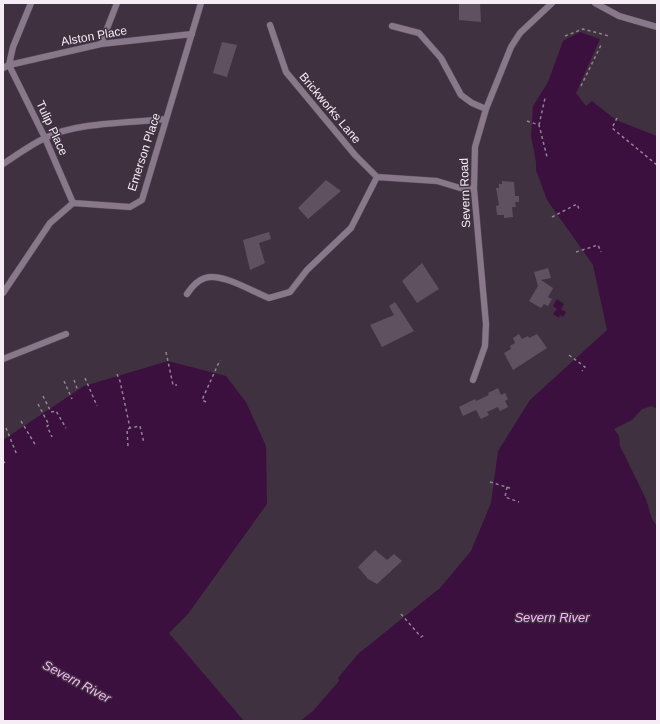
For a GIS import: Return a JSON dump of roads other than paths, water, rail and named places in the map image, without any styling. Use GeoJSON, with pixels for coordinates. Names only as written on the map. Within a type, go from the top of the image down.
{"type":"FeatureCollection","features":[{"type":"Feature","properties":{"kind":"street"},"geometry":{"type":"LineString","coordinates":[[6,66],[31,3]]}},
{"type":"Feature","properties":{"kind":"street"},"geometry":{"type":"LineString","coordinates":[[101,44],[117,3]]}},
{"type":"Feature","properties":{"kind":"street","name":"Emerson Place"},"geometry":{"type":"LineString","coordinates":[[73,203],[130,208],[142,200],[201,3]]}},
{"type":"Feature","properties":{"kind":"street","name":"Severn Road"},"geometry":{"type":"LineString","coordinates":[[473,380],[485,346],[486,324],[474,189],[475,148],[486,109],[511,47],[517,37],[552,3]]}},
{"type":"Feature","properties":{"kind":"street"},"geometry":{"type":"LineString","coordinates":[[595,3],[619,16],[657,27]]}},
{"type":"Feature","properties":{"kind":"street","name":"Brickworks Lane"},"geometry":{"type":"LineString","coordinates":[[270,25],[286,72],[355,155],[377,177]]}},
{"type":"Feature","properties":{"kind":"street"},"geometry":{"type":"LineString","coordinates":[[392,26],[419,33],[441,58],[461,95],[472,104],[486,109]]}},
{"type":"Feature","properties":{"kind":"street","name":"Alston Place"},"geometry":{"type":"LineString","coordinates":[[6,66],[101,44],[192,34]]}},
{"type":"Feature","properties":{"kind":"street","name":"Tulip Place"},"geometry":{"type":"LineString","coordinates":[[6,66],[45,138],[73,203]]}},
{"type":"Feature","properties":{"kind":"street"},"geometry":{"type":"LineString","coordinates":[[3,164],[45,138],[63,131],[83,127],[166,119]]}},
{"type":"Feature","properties":{"kind":"street"},"geometry":{"type":"LineString","coordinates":[[186,294],[205,277],[223,278],[269,298],[290,292],[307,270],[352,228],[377,177],[437,181],[460,188],[474,189]]}},
{"type":"Feature","properties":{"kind":"street"},"geometry":{"type":"LineString","coordinates":[[3,293],[50,223],[73,203]]}},
{"type":"Feature","properties":{"kind":"street"},"geometry":{"type":"LineString","coordinates":[[3,359],[66,334]]}},
{"type":"Feature","properties":{"kind":"water","name":"Severn River"},"geometry":{"type":"Polygon","coordinates":[[[580,32],[600,39],[576,93],[586,106],[592,101],[616,120],[657,136],[657,409],[652,406],[642,409],[632,420],[614,429],[619,436],[620,446],[646,499],[652,519],[657,526],[657,721],[300,721],[313,711],[339,681],[338,678],[358,654],[440,588],[471,551],[491,503],[498,451],[530,400],[607,330],[593,265],[547,200],[536,170],[531,136],[533,106],[548,82],[563,41],[580,32]]]}},
{"type":"Feature","properties":{"kind":"water"},"geometry":{"type":"Polygon","coordinates":[[[557,299],[564,304],[561,309],[566,312],[563,317],[560,315],[559,318],[553,314],[557,309],[553,306],[557,299]]]}},
{"type":"Feature","properties":{"kind":"water","name":"Severn River"},"geometry":{"type":"Polygon","coordinates":[[[168,361],[226,376],[246,402],[266,446],[267,504],[188,614],[169,633],[244,721],[3,721],[3,440],[84,386],[168,361]]]}}]}
